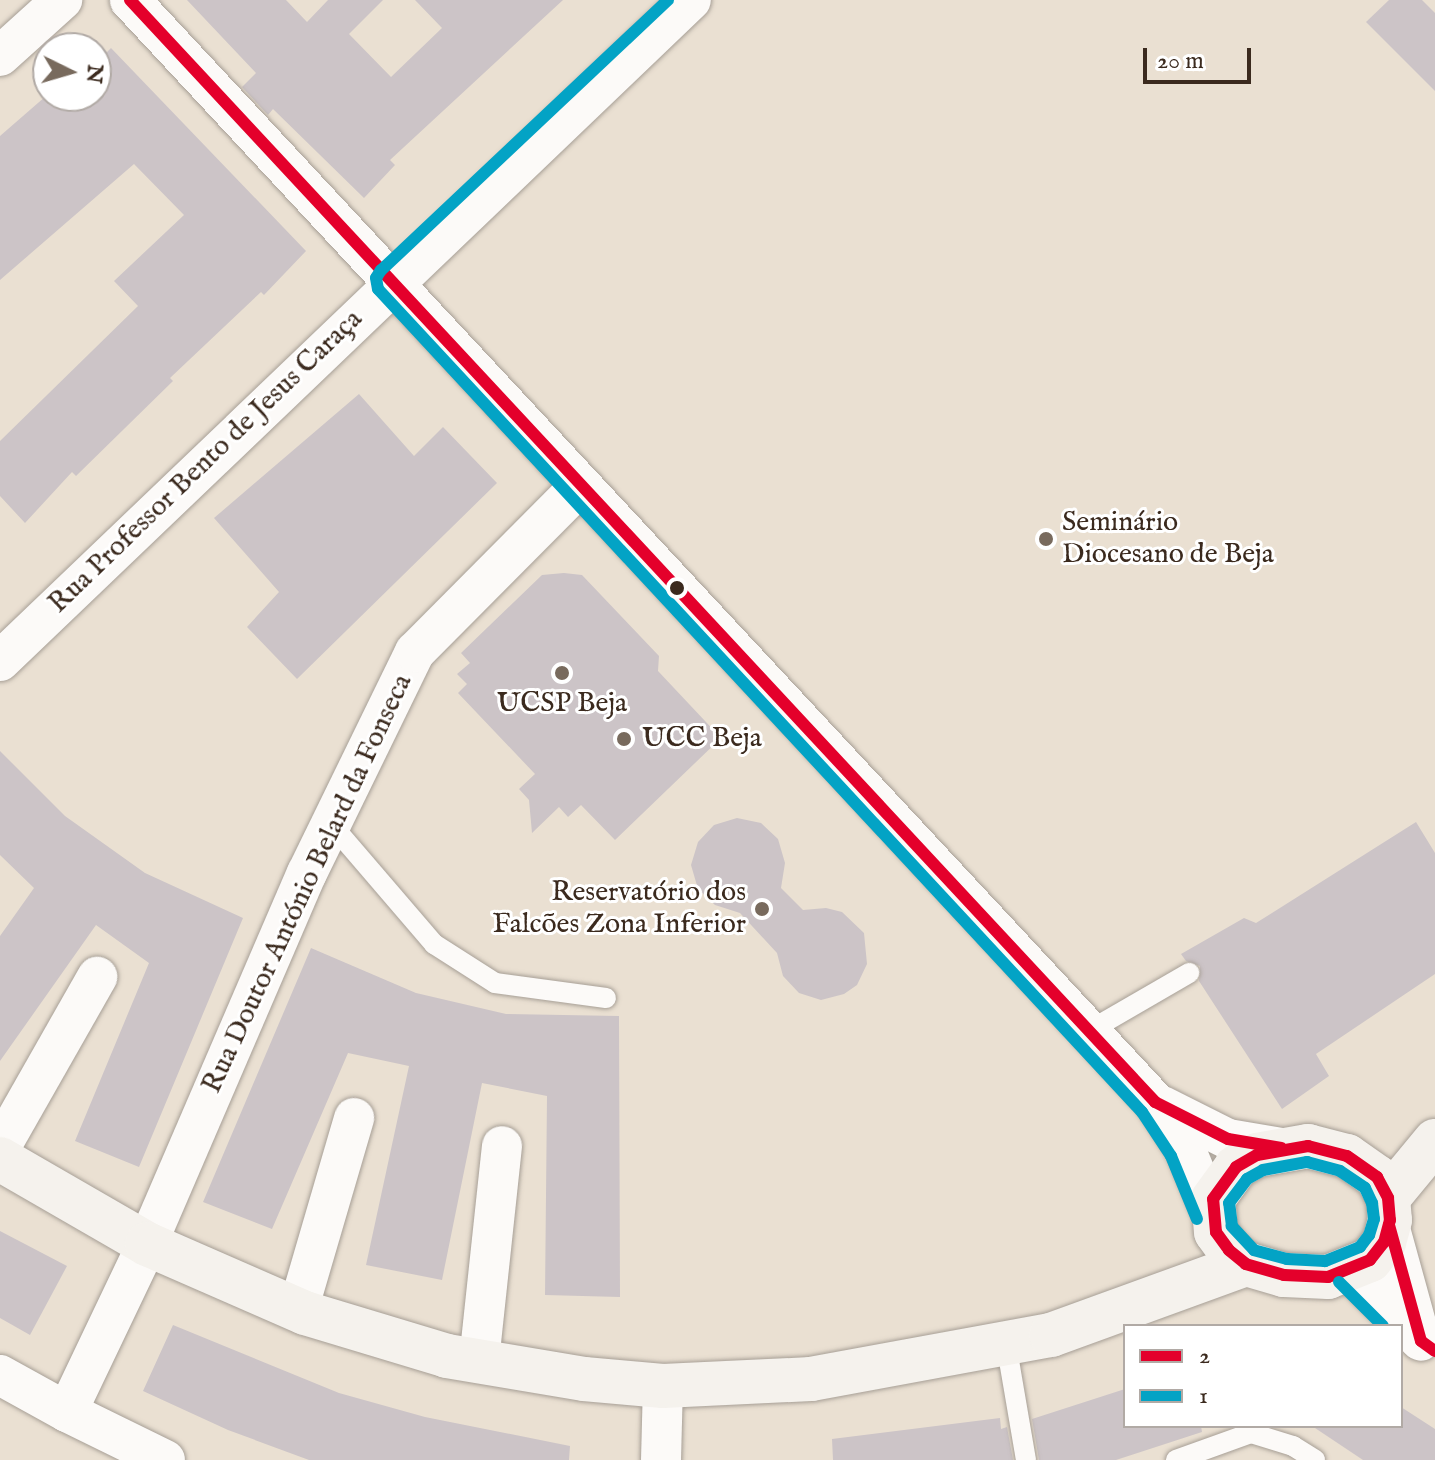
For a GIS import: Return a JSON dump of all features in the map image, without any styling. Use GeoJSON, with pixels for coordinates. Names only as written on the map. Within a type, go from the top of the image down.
{"type":"FeatureCollection","features":[{"type":"Feature","properties":{"kind":"main road"},"geometry":{"type":"LineString","coordinates":[[1359,1163],[1432,1143]]}},
{"type":"Feature","properties":{"kind":"main road"},"geometry":{"type":"LineString","coordinates":[[1388,1211],[1432,1143]]}},
{"type":"Feature","properties":{"kind":"main road"},"geometry":{"type":"LineString","coordinates":[[1308,1146],[1330,1149],[1359,1163],[1377,1177],[1388,1211],[1384,1242],[1370,1260],[1350,1271],[1328,1277],[1307,1277],[1284,1275],[1246,1264],[1229,1250],[1214,1222],[1213,1199],[1236,1167],[1257,1155],[1281,1148],[1308,1146]]}},
{"type":"Feature","properties":{"kind":"main road"},"geometry":{"type":"LineString","coordinates":[[0,1159],[147,1244],[298,1310],[447,1356],[584,1379],[663,1386],[811,1379],[1051,1335],[1147,1303],[1246,1264]]}},
{"type":"Feature","properties":{"kind":"main road"},"geometry":{"type":"LineString","coordinates":[[1147,1303],[1214,1222]]}},
{"type":"Feature","properties":{"kind":"street"},"geometry":{"type":"LineString","coordinates":[[0,56],[62,0]]}},
{"type":"Feature","properties":{"kind":"street"},"geometry":{"type":"LineString","coordinates":[[130,0],[1155,1102],[1185,1148],[1214,1222]]}},
{"type":"Feature","properties":{"kind":"street","name":"Rua Professor Bento de Jesus Caraça"},"geometry":{"type":"LineString","coordinates":[[6,644],[691,0]]}},
{"type":"Feature","properties":{"kind":"street","name":"Rua Doutor António Belard da Fonseca"},"geometry":{"type":"LineString","coordinates":[[67,1412],[147,1244],[332,825],[415,652],[581,485]]}},
{"type":"Feature","properties":{"kind":"street"},"geometry":{"type":"LineString","coordinates":[[0,1148],[97,977]]}},
{"type":"Feature","properties":{"kind":"street"},"geometry":{"type":"LineString","coordinates":[[1155,1102],[1228,1139],[1281,1148]]}},
{"type":"Feature","properties":{"kind":"street"},"geometry":{"type":"LineString","coordinates":[[298,1310],[354,1118]]}},
{"type":"Feature","properties":{"kind":"street"},"geometry":{"type":"LineString","coordinates":[[479,1361],[502,1146]]}},
{"type":"Feature","properties":{"kind":"street"},"geometry":{"type":"LineString","coordinates":[[1388,1211],[1428,1346]]}},
{"type":"Feature","properties":{"kind":"street"},"geometry":{"type":"LineString","coordinates":[[1350,1271],[1428,1346]]}},
{"type":"Feature","properties":{"kind":"street"},"geometry":{"type":"LineString","coordinates":[[0,1375],[165,1460]]}},
{"type":"Feature","properties":{"kind":"street"},"geometry":{"type":"LineString","coordinates":[[661,1460],[663,1386]]}},
{"type":"Feature","properties":{"kind":"lane"},"geometry":{"type":"LineString","coordinates":[[332,825],[434,944],[495,983],[606,998]]}},
{"type":"Feature","properties":{"kind":"lane"},"geometry":{"type":"LineString","coordinates":[[1089,1031],[1189,973]]}},
{"type":"Feature","properties":{"kind":"lane"},"geometry":{"type":"LineString","coordinates":[[1006,1343],[1026,1460]]}},
{"type":"Feature","properties":{"kind":"lane"},"geometry":{"type":"LineString","coordinates":[[1176,1460],[1251,1433],[1293,1446],[1315,1460]]}},
{"type":"Feature","properties":{"kind":"building"},"geometry":{"type":"Polygon","coordinates":[[[187,0],[286,0],[307,22],[328,0],[383,0],[349,34],[391,77],[442,28],[415,0],[563,0],[390,160],[395,165],[364,198],[273,109],[268,115],[242,87],[256,73],[187,0]]]}},
{"type":"Feature","properties":{"kind":"building"},"geometry":{"type":"Polygon","coordinates":[[[1389,0],[1422,0],[1435,13],[1435,91],[1366,22],[1389,0]]]}},
{"type":"Feature","properties":{"kind":"building"},"geometry":{"type":"Polygon","coordinates":[[[112,49],[306,251],[264,295],[261,292],[170,378],[173,381],[76,476],[72,472],[25,523],[0,496],[0,441],[138,306],[114,281],[184,215],[134,164],[0,280],[0,136],[32,108],[32,112],[112,112],[112,49]]]}},
{"type":"Feature","properties":{"kind":"building"},"geometry":{"type":"Polygon","coordinates":[[[359,394],[414,456],[443,427],[497,483],[297,679],[247,627],[279,592],[214,518],[359,394]]]}},
{"type":"Feature","properties":{"kind":"building"},"geometry":{"type":"Polygon","coordinates":[[[542,575],[582,575],[659,656],[658,671],[721,738],[615,840],[581,805],[568,817],[559,807],[532,833],[529,800],[519,789],[535,774],[458,693],[467,684],[457,674],[470,663],[461,653],[542,575]]]}},
{"type":"Feature","properties":{"kind":"building"},"geometry":{"type":"Polygon","coordinates":[[[0,751],[65,816],[145,873],[243,918],[139,1167],[75,1141],[149,963],[96,925],[0,1061],[0,936],[34,888],[0,855],[0,751]]]}},
{"type":"Feature","properties":{"kind":"building","name":"Reservatório dos Falcões Zona Inferior"},"geometry":{"type":"Polygon","coordinates":[[[737,818],[761,823],[778,839],[785,863],[781,888],[803,910],[826,908],[842,912],[864,933],[867,964],[857,985],[844,994],[821,1000],[799,993],[783,976],[777,953],[740,913],[715,905],[698,889],[691,865],[698,842],[714,825],[737,818]]]}},
{"type":"Feature","properties":{"kind":"building"},"geometry":{"type":"Polygon","coordinates":[[[1416,822],[1435,853],[1435,974],[1316,1054],[1329,1076],[1282,1109],[1199,981],[1200,966],[1186,961],[1181,954],[1244,918],[1256,923],[1416,822]]]}},
{"type":"Feature","properties":{"kind":"building"},"geometry":{"type":"Polygon","coordinates":[[[311,948],[416,993],[506,1014],[619,1016],[620,1297],[545,1295],[547,1096],[482,1083],[442,1280],[366,1265],[409,1066],[348,1053],[272,1229],[203,1202],[311,948]]]}},
{"type":"Feature","properties":{"kind":"building"},"geometry":{"type":"Polygon","coordinates":[[[0,1231],[67,1266],[30,1335],[0,1318],[0,1231]]]}},
{"type":"Feature","properties":{"kind":"building"},"geometry":{"type":"Polygon","coordinates":[[[173,1325],[339,1393],[425,1417],[570,1446],[569,1460],[309,1460],[228,1430],[143,1391],[173,1325]]]}},
{"type":"Feature","properties":{"kind":"building"},"geometry":{"type":"Polygon","coordinates":[[[1123,1390],[1123,1428],[1201,1428],[1202,1432],[1116,1460],[1039,1460],[1032,1419],[1123,1390]]]}},
{"type":"Feature","properties":{"kind":"building"},"geometry":{"type":"Polygon","coordinates":[[[1403,1408],[1435,1429],[1435,1460],[1363,1460],[1315,1428],[1403,1428],[1403,1408]]]}},
{"type":"Feature","properties":{"kind":"building"},"geometry":{"type":"Polygon","coordinates":[[[1000,1418],[1001,1429],[1007,1427],[1013,1460],[833,1460],[832,1439],[1000,1418]]]}},
{"type":"Feature","properties":{"kind":"transit line","name":"2"},"geometry":{"type":"LineString","coordinates":[[130,0],[1155,1102],[1228,1139],[1281,1148]]}},
{"type":"Feature","properties":{"kind":"transit line","name":"1"},"geometry":{"type":"LineString","coordinates":[[668,0],[381,270],[376,278],[378,289],[1142,1112],[1171,1156],[1197,1219]]}},
{"type":"Feature","properties":{"kind":"transit line","name":"2"},"geometry":{"type":"LineString","coordinates":[[1308,1146],[1347,1156],[1377,1177],[1388,1198],[1390,1220],[1384,1242],[1370,1260],[1328,1277],[1284,1275],[1246,1264],[1229,1250],[1216,1232],[1213,1199],[1236,1167],[1257,1155],[1308,1146]]}},
{"type":"Feature","properties":{"kind":"transit line","name":"1"},"geometry":{"type":"LineString","coordinates":[[1307,1162],[1340,1171],[1365,1188],[1372,1203],[1374,1219],[1369,1235],[1360,1247],[1325,1261],[1287,1259],[1254,1250],[1232,1226],[1229,1203],[1247,1179],[1263,1170],[1307,1162]]}},
{"type":"Feature","properties":{"kind":"transit line","name":"2"},"geometry":{"type":"LineString","coordinates":[[1389,1225],[1421,1341],[1435,1351]]}},
{"type":"Feature","properties":{"kind":"transit line","name":"1"},"geometry":{"type":"LineString","coordinates":[[1339,1282],[1381,1324]]}},
{"type":"Feature","properties":{"kind":"place","name":"Seminário Diocesano de Beja"},"geometry":{"type":"Point","coordinates":[1046,539]}},
{"type":"Feature","properties":{"kind":"place","name":"UCSP Beja"},"geometry":{"type":"Point","coordinates":[562,673]}},
{"type":"Feature","properties":{"kind":"place","name":"UCC Beja"},"geometry":{"type":"Point","coordinates":[624,739]}},
{"type":"Feature","properties":{"kind":"place","name":"Reservatório dos Falcões Zona Inferior"},"geometry":{"type":"Point","coordinates":[762,909]}}]}
